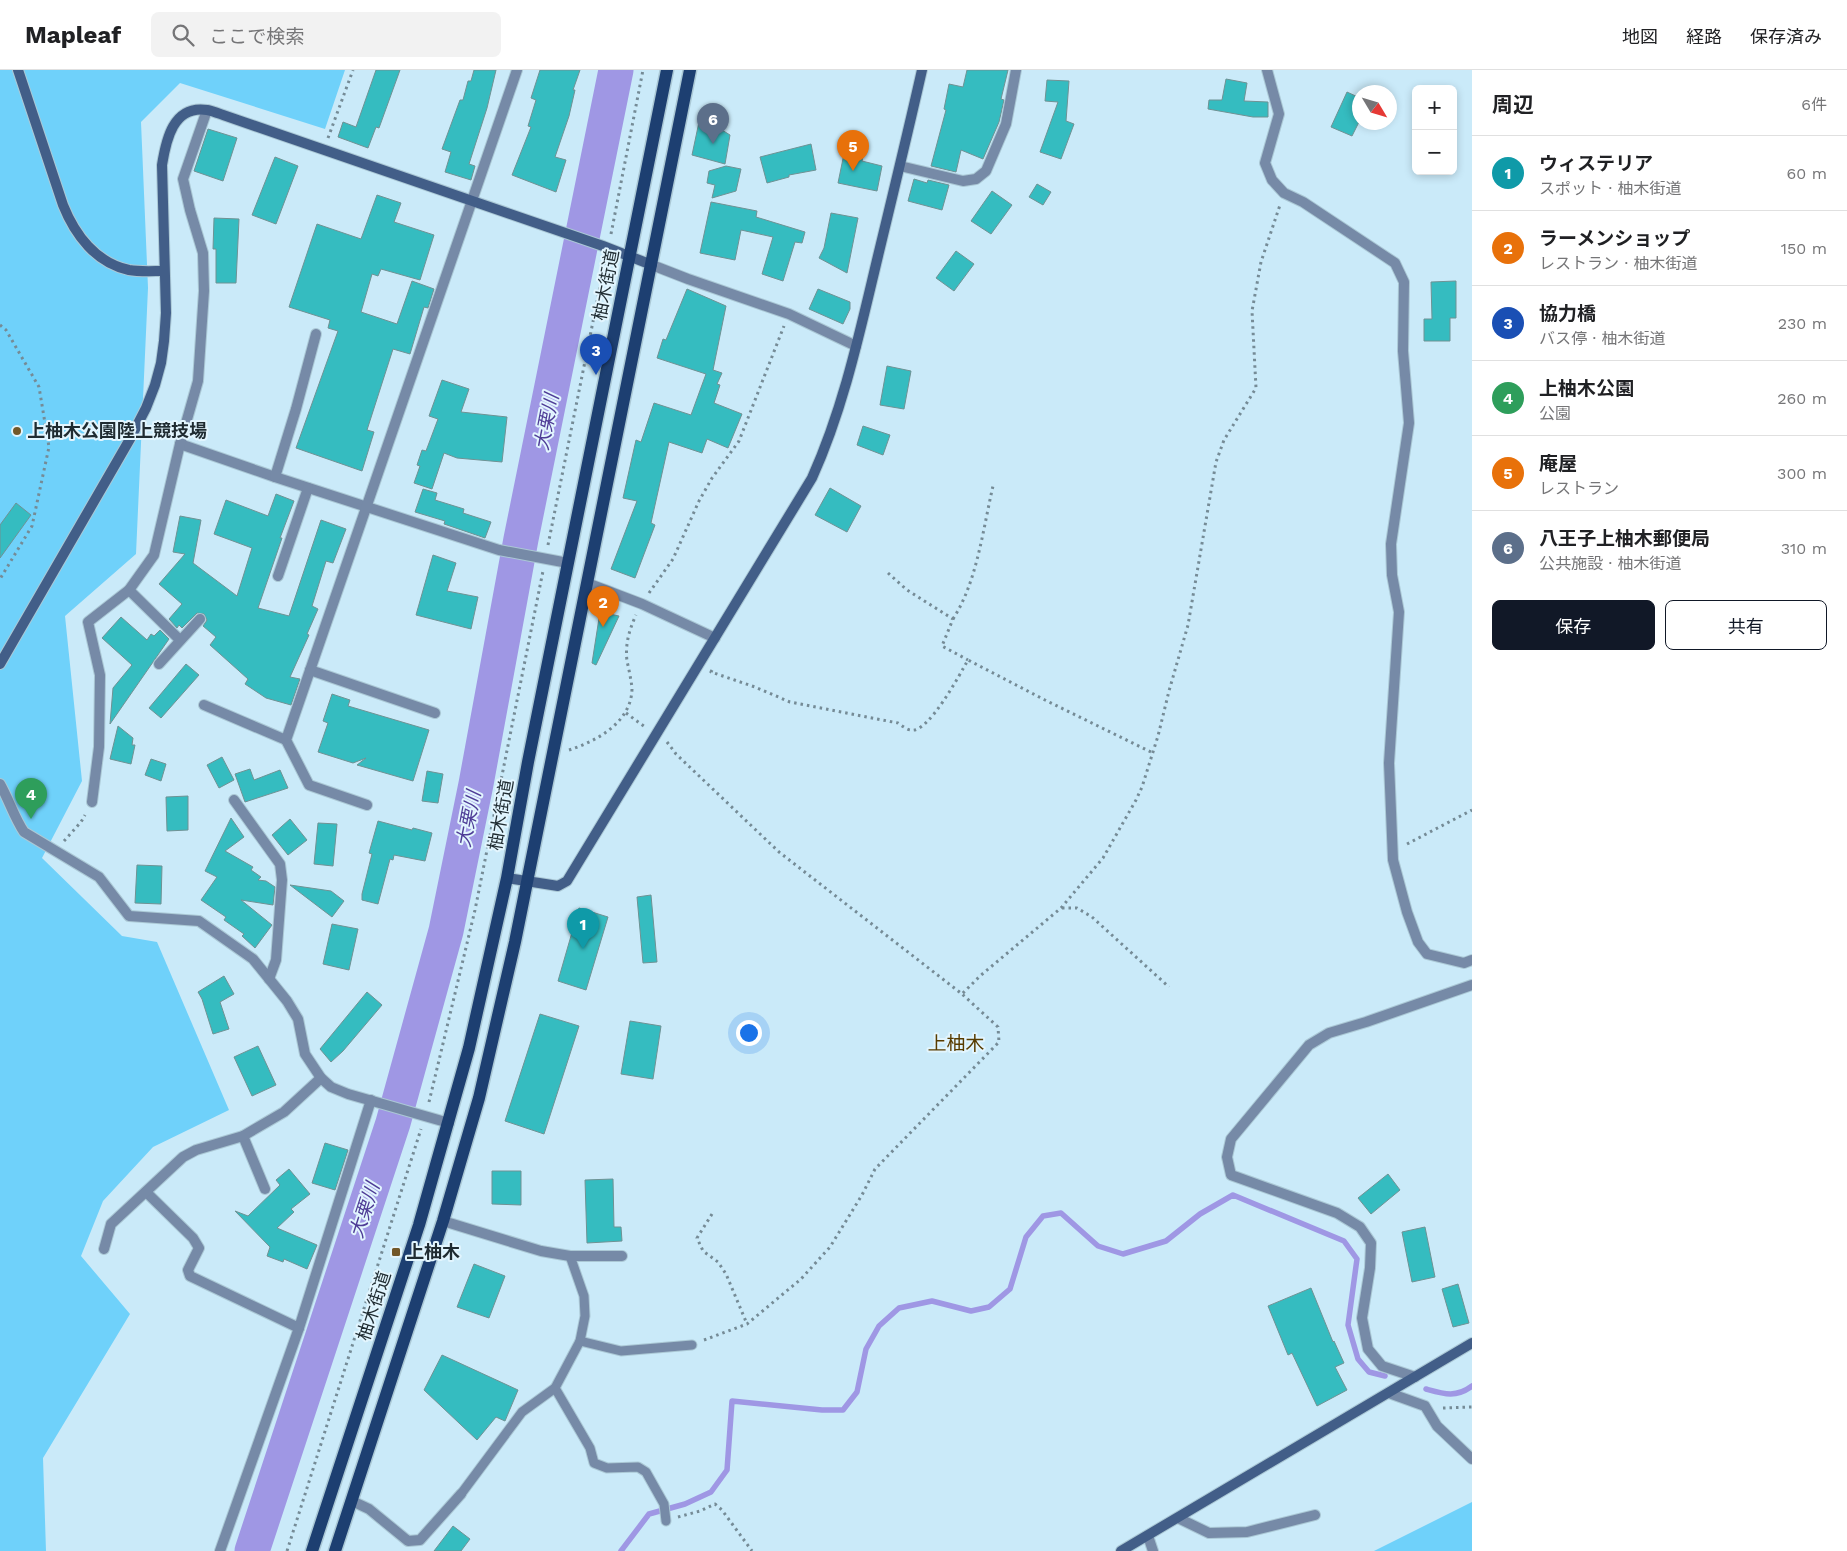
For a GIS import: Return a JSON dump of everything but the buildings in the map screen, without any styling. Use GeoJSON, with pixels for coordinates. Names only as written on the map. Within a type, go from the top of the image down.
{"type":"FeatureCollection","features":[{"type":"Feature","properties":{"kind":"main road","name":"柚木街道"},"geometry":{"type":"LineString","coordinates":[[312,1551],[420,1225],[469,1048],[507,878],[667,70]]}},
{"type":"Feature","properties":{"kind":"main road"},"geometry":{"type":"LineString","coordinates":[[335,1551],[444,1222],[489,1058],[515,942],[690,70]]}},
{"type":"Feature","properties":{"kind":"street"},"geometry":{"type":"LineString","coordinates":[[18,70],[63,205],[70,223],[82,240],[103,258],[116,266],[131,270],[164,271]]}},
{"type":"Feature","properties":{"kind":"street"},"geometry":{"type":"LineString","coordinates":[[286,740],[516,70]]}},
{"type":"Feature","properties":{"kind":"street"},"geometry":{"type":"LineString","coordinates":[[507,878],[558,886],[567,881],[812,478],[839,410],[922,70]]}},
{"type":"Feature","properties":{"kind":"street"},"geometry":{"type":"LineString","coordinates":[[900,166],[963,181],[976,179],[986,171],[1006,124],[1016,70]]}},
{"type":"Feature","properties":{"kind":"street"},"geometry":{"type":"LineString","coordinates":[[1267,70],[1279,114],[1265,163],[1272,180],[1284,193],[1304,202],[1395,263],[1404,282],[1402,351],[1409,423],[1391,544],[1392,575],[1399,612],[1389,763],[1393,860],[1407,912],[1418,942],[1427,954],[1464,963],[1472,960]]}},
{"type":"Feature","properties":{"kind":"street"},"geometry":{"type":"LineString","coordinates":[[0,664],[60,562],[146,408],[161,363],[166,313],[162,165],[167,141],[174,124],[188,111],[196,109],[207,110],[324,148],[567,233],[789,314],[856,346]]}},
{"type":"Feature","properties":{"kind":"street"},"geometry":{"type":"LineString","coordinates":[[92,802],[99,747],[100,675],[88,622],[129,590],[154,555],[180,444],[198,381],[204,291],[203,253],[183,179],[207,110]]}},
{"type":"Feature","properties":{"kind":"street"},"geometry":{"type":"LineString","coordinates":[[275,477],[316,334]]}},
{"type":"Feature","properties":{"kind":"street"},"geometry":{"type":"LineString","coordinates":[[180,444],[499,550],[568,564]]}},
{"type":"Feature","properties":{"kind":"street"},"geometry":{"type":"LineString","coordinates":[[278,576],[308,488]]}},
{"type":"Feature","properties":{"kind":"street"},"geometry":{"type":"LineString","coordinates":[[587,583],[642,604],[715,638]]}},
{"type":"Feature","properties":{"kind":"street"},"geometry":{"type":"LineString","coordinates":[[129,590],[180,640]]}},
{"type":"Feature","properties":{"kind":"street"},"geometry":{"type":"LineString","coordinates":[[159,664],[200,619]]}},
{"type":"Feature","properties":{"kind":"street"},"geometry":{"type":"LineString","coordinates":[[310,670],[435,713]]}},
{"type":"Feature","properties":{"kind":"street"},"geometry":{"type":"LineString","coordinates":[[204,705],[286,740],[309,785],[367,805]]}},
{"type":"Feature","properties":{"kind":"street"},"geometry":{"type":"LineString","coordinates":[[0,784],[8,798],[16,821],[24,832],[99,876],[129,916],[199,920],[254,959],[287,1001],[298,1019],[305,1054],[321,1078],[331,1087],[348,1094],[449,1123]]}},
{"type":"Feature","properties":{"kind":"street"},"geometry":{"type":"LineString","coordinates":[[234,800],[280,864],[282,880],[276,960],[269,979]]}},
{"type":"Feature","properties":{"kind":"street"},"geometry":{"type":"LineString","coordinates":[[1415,1377],[1382,1366],[1368,1349],[1362,1318],[1370,1268],[1371,1243],[1360,1228],[1338,1212],[1230,1175],[1228,1158],[1231,1138],[1309,1045],[1329,1033],[1472,985]]}},
{"type":"Feature","properties":{"kind":"street"},"geometry":{"type":"LineString","coordinates":[[104,1249],[111,1224],[170,1168],[196,1150],[243,1136],[284,1112],[321,1078]]}},
{"type":"Feature","properties":{"kind":"street"},"geometry":{"type":"LineString","coordinates":[[220,1551],[299,1328],[375,1101]]}},
{"type":"Feature","properties":{"kind":"street"},"geometry":{"type":"LineString","coordinates":[[243,1136],[265,1189]]}},
{"type":"Feature","properties":{"kind":"street"},"geometry":{"type":"LineString","coordinates":[[146,1192],[193,1238],[198,1248],[188,1270],[190,1276],[299,1328]]}},
{"type":"Feature","properties":{"kind":"street"},"geometry":{"type":"LineString","coordinates":[[444,1222],[541,1251],[570,1256],[622,1256]]}},
{"type":"Feature","properties":{"kind":"street"},"geometry":{"type":"LineString","coordinates":[[1122,1551],[1472,1343]]}},
{"type":"Feature","properties":{"kind":"street"},"geometry":{"type":"LineString","coordinates":[[1389,1393],[1425,1406],[1438,1426],[1472,1459]]}},
{"type":"Feature","properties":{"kind":"street"},"geometry":{"type":"LineString","coordinates":[[352,1502],[369,1509],[408,1541],[420,1540],[461,1494]]}},
{"type":"Feature","properties":{"kind":"street"},"geometry":{"type":"LineString","coordinates":[[1178,1518],[1209,1533],[1247,1532],[1315,1515]]}},
{"type":"Feature","properties":{"kind":"street"},"geometry":{"type":"LineString","coordinates":[[1148,1536],[1153,1551]]}},
{"type":"Feature","properties":{"kind":"lane"},"geometry":{"type":"LineString","coordinates":[[461,1494],[522,1412],[555,1388],[580,1341],[585,1316],[584,1296],[570,1256]]}},
{"type":"Feature","properties":{"kind":"lane"},"geometry":{"type":"LineString","coordinates":[[580,1341],[621,1351],[692,1345]]}},
{"type":"Feature","properties":{"kind":"lane"},"geometry":{"type":"LineString","coordinates":[[555,1388],[590,1448],[594,1463],[607,1468],[638,1467],[646,1472],[664,1504],[666,1521]]}},
{"type":"Feature","properties":{"kind":"path"},"geometry":{"type":"LineString","coordinates":[[328,139],[353,70]]}},
{"type":"Feature","properties":{"kind":"path"},"geometry":{"type":"LineString","coordinates":[[610,236],[643,70]]}},
{"type":"Feature","properties":{"kind":"path"},"geometry":{"type":"LineString","coordinates":[[962,994],[980,976],[1061,908],[1103,858],[1136,800],[1153,753],[1188,625],[1216,462],[1224,440],[1256,388],[1252,311],[1261,262],[1284,193]]}},
{"type":"Feature","properties":{"kind":"path"},"geometry":{"type":"LineString","coordinates":[[428,1107],[475,910],[542,559],[606,259]]}},
{"type":"Feature","properties":{"kind":"path"},"geometry":{"type":"LineString","coordinates":[[569,750],[612,728],[626,713],[632,688],[627,642],[632,625],[642,604],[673,559],[699,501],[712,478],[739,441],[789,314]]}},
{"type":"Feature","properties":{"kind":"path"},"geometry":{"type":"LineString","coordinates":[[0,325],[6,330],[39,387],[49,447],[32,526],[0,579]]}},
{"type":"Feature","properties":{"kind":"path"},"geometry":{"type":"LineString","coordinates":[[992,486],[971,580],[942,646],[1045,700],[1153,753]]}},
{"type":"Feature","properties":{"kind":"path"},"geometry":{"type":"LineString","coordinates":[[888,573],[907,590],[953,619]]}},
{"type":"Feature","properties":{"kind":"path"},"geometry":{"type":"LineString","coordinates":[[714,665],[711,672],[755,687],[790,702],[898,723],[911,730],[918,729],[932,717],[968,660]]}},
{"type":"Feature","properties":{"kind":"path"},"geometry":{"type":"LineString","coordinates":[[626,713],[656,732],[676,754],[779,852],[962,994],[998,1027],[999,1042],[875,1169],[862,1195],[830,1247],[801,1279],[747,1324],[692,1345]]}},
{"type":"Feature","properties":{"kind":"path"},"geometry":{"type":"LineString","coordinates":[[55,850],[81,822],[92,802]]}},
{"type":"Feature","properties":{"kind":"path"},"geometry":{"type":"LineString","coordinates":[[1393,852],[1472,810]]}},
{"type":"Feature","properties":{"kind":"path"},"geometry":{"type":"LineString","coordinates":[[1061,908],[1077,908],[1092,917],[1169,987]]}},
{"type":"Feature","properties":{"kind":"path"},"geometry":{"type":"LineString","coordinates":[[287,1551],[422,1126]]}},
{"type":"Feature","properties":{"kind":"path"},"geometry":{"type":"LineString","coordinates":[[712,1214],[697,1238],[703,1252],[718,1262],[726,1274],[747,1324]]}},
{"type":"Feature","properties":{"kind":"path"},"geometry":{"type":"LineString","coordinates":[[1425,1406],[1472,1408]]}},
{"type":"Feature","properties":{"kind":"path"},"geometry":{"type":"LineString","coordinates":[[666,1521],[700,1511],[715,1504],[722,1510],[752,1551]]}},
{"type":"Feature","properties":{"kind":"shaded area"},"geometry":{"type":"Polygon","coordinates":[[[0,70],[345,70],[325,129],[180,83],[141,122],[148,288],[136,554],[65,616],[82,781],[42,858],[122,936],[157,942],[229,1110],[153,1147],[103,1201],[81,1256],[130,1314],[43,1458],[46,1551],[0,1551],[0,70]]]}},
{"type":"Feature","properties":{"kind":"shaded area"},"geometry":{"type":"Polygon","coordinates":[[[1472,1502],[1472,1551],[1374,1551],[1472,1502]]]}},
{"type":"Feature","properties":{"kind":"waterway","name":"大栗川"},"geometry":{"type":"LineString","coordinates":[[252,1551],[393,1123],[446,931],[476,784],[521,539],[616,70]]}},
{"type":"Feature","properties":{"kind":"waterway"},"geometry":{"type":"LineString","coordinates":[[621,1551],[649,1514],[685,1504],[711,1492],[727,1470],[732,1401],[822,1410],[843,1410],[857,1392],[866,1349],[879,1326],[899,1308],[932,1301],[971,1311],[989,1307],[1010,1289],[1026,1237],[1043,1216],[1061,1213],[1098,1246],[1123,1254],[1166,1241],[1200,1214],[1233,1195],[1344,1241],[1357,1259],[1348,1325],[1358,1359],[1369,1372],[1385,1376]]}},
{"type":"Feature","properties":{"kind":"waterway"},"geometry":{"type":"LineString","coordinates":[[1426,1389],[1455,1394],[1472,1386]]}},
{"type":"Feature","properties":{"kind":"place","name":"八王子上柚木郵便局"},"geometry":{"type":"Point","coordinates":[713,144]}},
{"type":"Feature","properties":{"kind":"place","name":"庵屋"},"geometry":{"type":"Point","coordinates":[853,171]}},
{"type":"Feature","properties":{"kind":"place","name":"協力橋"},"geometry":{"type":"Point","coordinates":[596,375]}},
{"type":"Feature","properties":{"kind":"place","name":"上柚木公園陸上競技場"},"geometry":{"type":"Point","coordinates":[17,431]}},
{"type":"Feature","properties":{"kind":"place","name":"ラーメンショップ"},"geometry":{"type":"Point","coordinates":[603,627]}},
{"type":"Feature","properties":{"kind":"place","name":"上柚木公園"},"geometry":{"type":"Point","coordinates":[31,819]}},
{"type":"Feature","properties":{"kind":"place","name":"ウィステリア"},"geometry":{"type":"Point","coordinates":[583,949]}},
{"type":"Feature","properties":{"kind":"place","name":"上柚木"},"geometry":{"type":"Point","coordinates":[396,1252]}},
{"type":"Feature","properties":{"kind":"district","name":"上柚木"},"geometry":{"type":"Point","coordinates":[956,1043]}}]}
